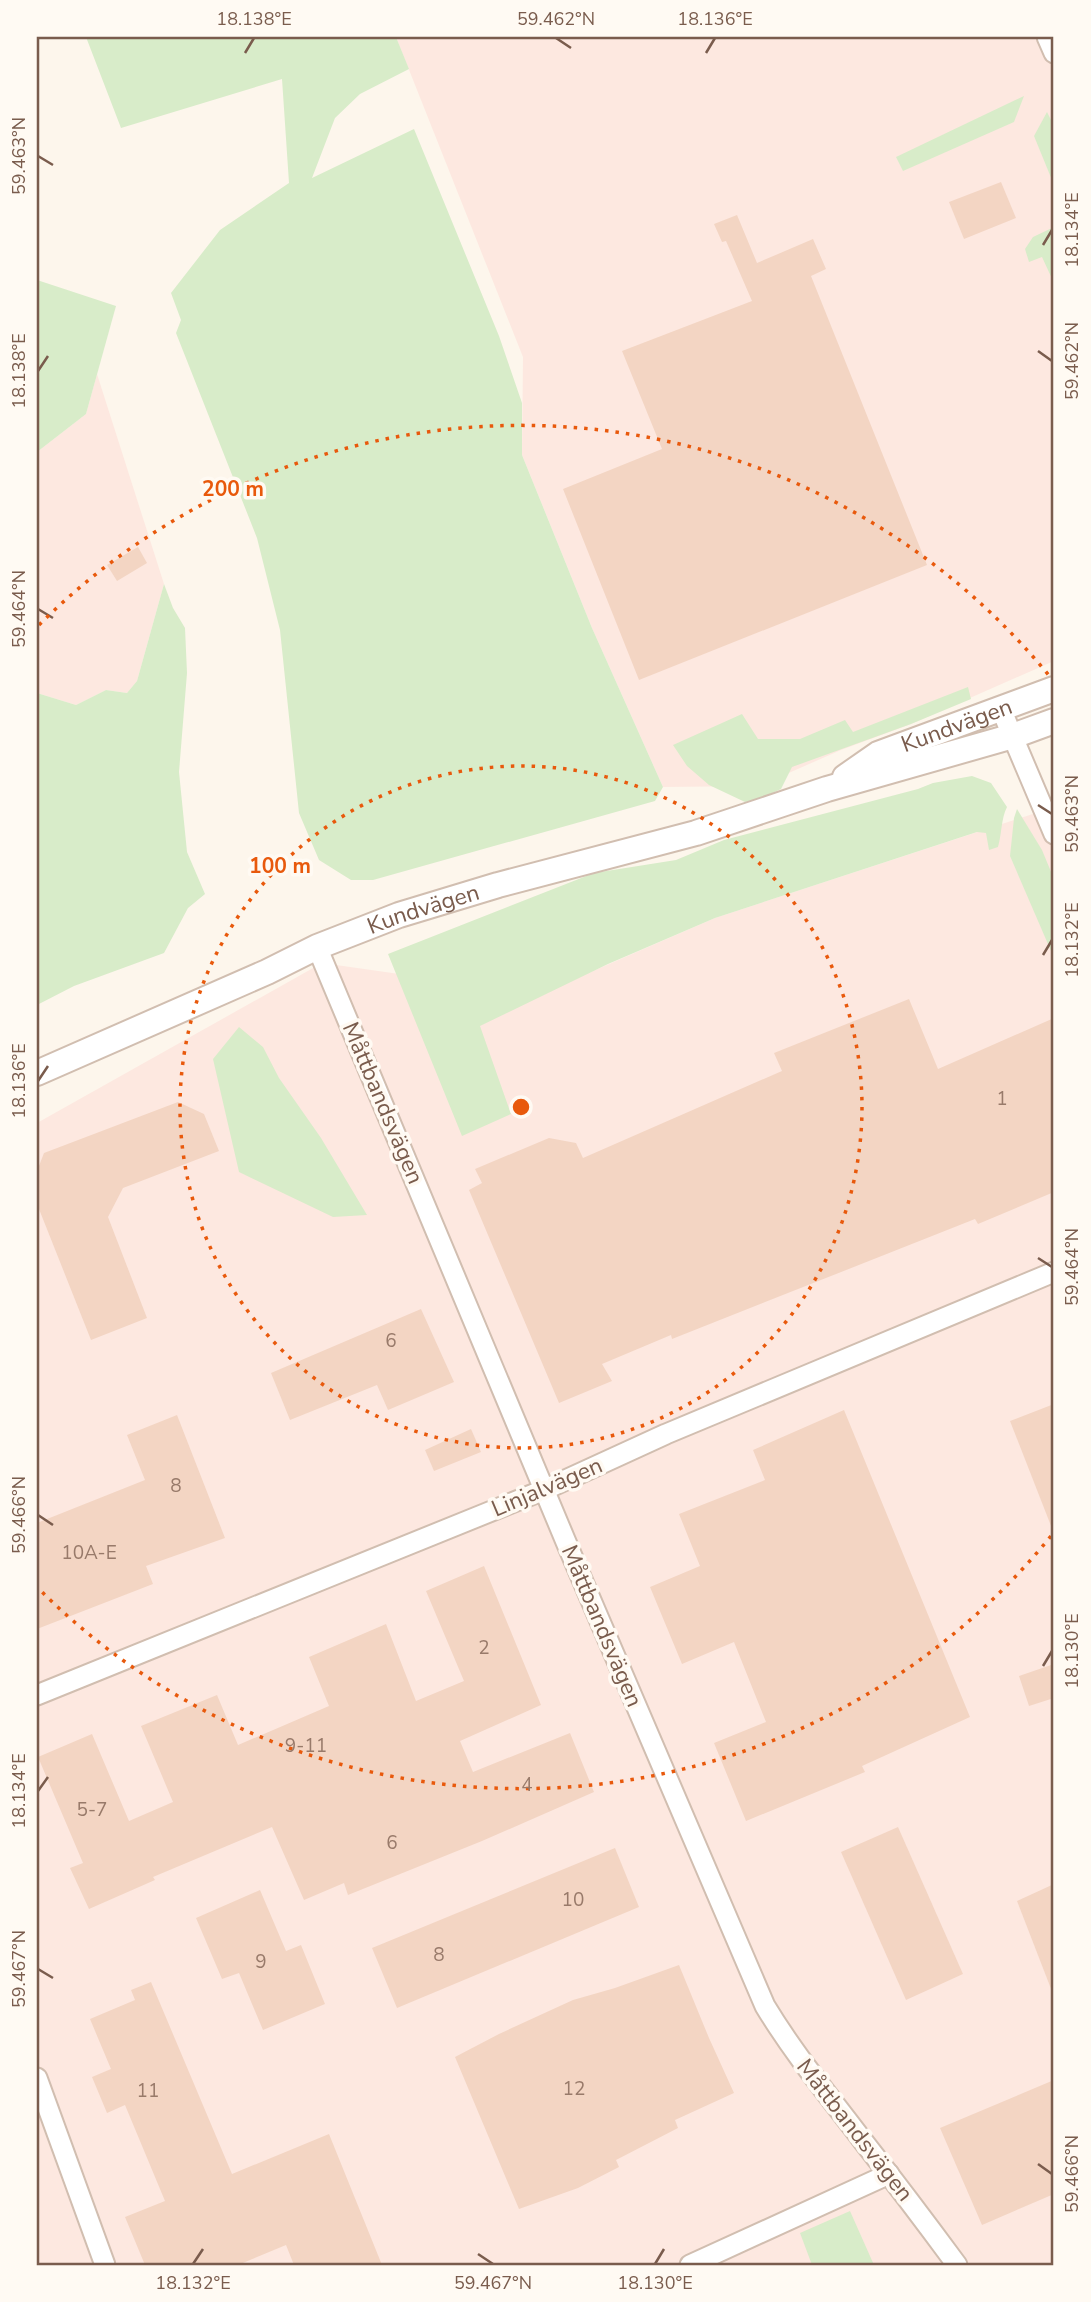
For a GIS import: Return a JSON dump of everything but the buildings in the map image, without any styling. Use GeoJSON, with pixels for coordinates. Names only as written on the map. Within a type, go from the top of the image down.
{"type":"FeatureCollection","features":[{"type":"Feature","properties":{"kind":"street"},"geometry":{"type":"LineString","coordinates":[[1047,37],[1054,52]]}},
{"type":"Feature","properties":{"kind":"street","name":"Kundvägen"},"geometry":{"type":"LineString","coordinates":[[827,789],[878,754],[1054,689]]}},
{"type":"Feature","properties":{"kind":"street"},"geometry":{"type":"LineString","coordinates":[[1001,709],[1054,834]]}},
{"type":"Feature","properties":{"kind":"street","name":"Kundvägen"},"geometry":{"type":"LineString","coordinates":[[37,1073],[267,972],[317,947],[399,915],[473,892],[696,833],[827,789],[1013,736],[1054,721]]}},
{"type":"Feature","properties":{"kind":"street","name":"Måttbandsvägen"},"geometry":{"type":"LineString","coordinates":[[317,947],[765,2006],[810,2075],[957,2265]]}},
{"type":"Feature","properties":{"kind":"street","name":"Linjalvägen"},"geometry":{"type":"LineString","coordinates":[[37,1695],[546,1489],[666,1434],[1054,1272]]}},
{"type":"Feature","properties":{"kind":"street"},"geometry":{"type":"LineString","coordinates":[[37,2078],[105,2265]]}},
{"type":"Feature","properties":{"kind":"street"},"geometry":{"type":"LineString","coordinates":[[690,2265],[889,2174]]}},
{"type":"Feature","properties":{"kind":"shaded area"},"geometry":{"type":"Polygon","coordinates":[[[396,37],[1054,37],[1054,661],[911,724],[841,750],[759,786],[663,787],[592,628],[522,455],[523,357],[396,37]]]}},
{"type":"Feature","properties":{"kind":"shaded area"},"geometry":{"type":"Polygon","coordinates":[[[97,374],[164,584],[137,681],[127,693],[106,690],[76,705],[37,693],[37,452],[86,414],[97,374]]]}},
{"type":"Feature","properties":{"kind":"shaded area"},"geometry":{"type":"Polygon","coordinates":[[[1054,807],[1054,2265],[37,2265],[37,1123],[322,963],[540,994],[715,918],[1054,807]]]}},
{"type":"Feature","properties":{"kind":"green space"},"geometry":{"type":"Polygon","coordinates":[[[86,37],[396,37],[409,69],[360,94],[335,118],[312,178],[414,129],[499,336],[522,403],[522,455],[592,628],[663,787],[655,801],[373,880],[351,880],[319,860],[299,813],[280,630],[257,538],[176,333],[181,320],[171,293],[220,230],[289,183],[282,79],[121,128],[86,37]]]}},
{"type":"Feature","properties":{"kind":"green space"},"geometry":{"type":"Polygon","coordinates":[[[1024,96],[1014,122],[903,171],[896,157],[1024,96]]]}},
{"type":"Feature","properties":{"kind":"green space"},"geometry":{"type":"Polygon","coordinates":[[[1047,112],[1054,126],[1054,185],[1034,136],[1047,112]]]}},
{"type":"Feature","properties":{"kind":"green space"},"geometry":{"type":"Polygon","coordinates":[[[1054,227],[1054,283],[1042,257],[1029,262],[1025,249],[1033,237],[1054,227]]]}},
{"type":"Feature","properties":{"kind":"green space"},"geometry":{"type":"Polygon","coordinates":[[[37,280],[116,306],[86,414],[37,452],[37,280]]]}},
{"type":"Feature","properties":{"kind":"green space"},"geometry":{"type":"Polygon","coordinates":[[[164,584],[173,608],[185,628],[187,673],[179,772],[187,852],[205,894],[188,908],[164,953],[74,986],[37,1005],[37,693],[76,705],[106,690],[127,693],[137,681],[164,584]]]}},
{"type":"Feature","properties":{"kind":"green space"},"geometry":{"type":"Polygon","coordinates":[[[968,687],[971,699],[792,767],[781,789],[757,800],[745,802],[709,785],[687,766],[673,745],[742,714],[758,739],[800,739],[845,720],[853,732],[968,687]]]}},
{"type":"Feature","properties":{"kind":"green space"},"geometry":{"type":"Polygon","coordinates":[[[972,776],[991,783],[1007,807],[998,847],[989,850],[986,833],[977,832],[715,918],[608,964],[480,1026],[511,1114],[462,1136],[388,954],[594,873],[676,860],[724,840],[933,783],[972,776]]]}},
{"type":"Feature","properties":{"kind":"green space"},"geometry":{"type":"Polygon","coordinates":[[[1017,809],[1042,850],[1054,879],[1054,958],[1010,856],[1017,809]]]}},
{"type":"Feature","properties":{"kind":"green space"},"geometry":{"type":"Polygon","coordinates":[[[239,1027],[263,1047],[279,1078],[321,1138],[367,1215],[333,1217],[239,1172],[213,1059],[239,1027]]]}},
{"type":"Feature","properties":{"kind":"green space"},"geometry":{"type":"Polygon","coordinates":[[[850,2211],[874,2265],[812,2265],[800,2233],[850,2211]]]}}]}
